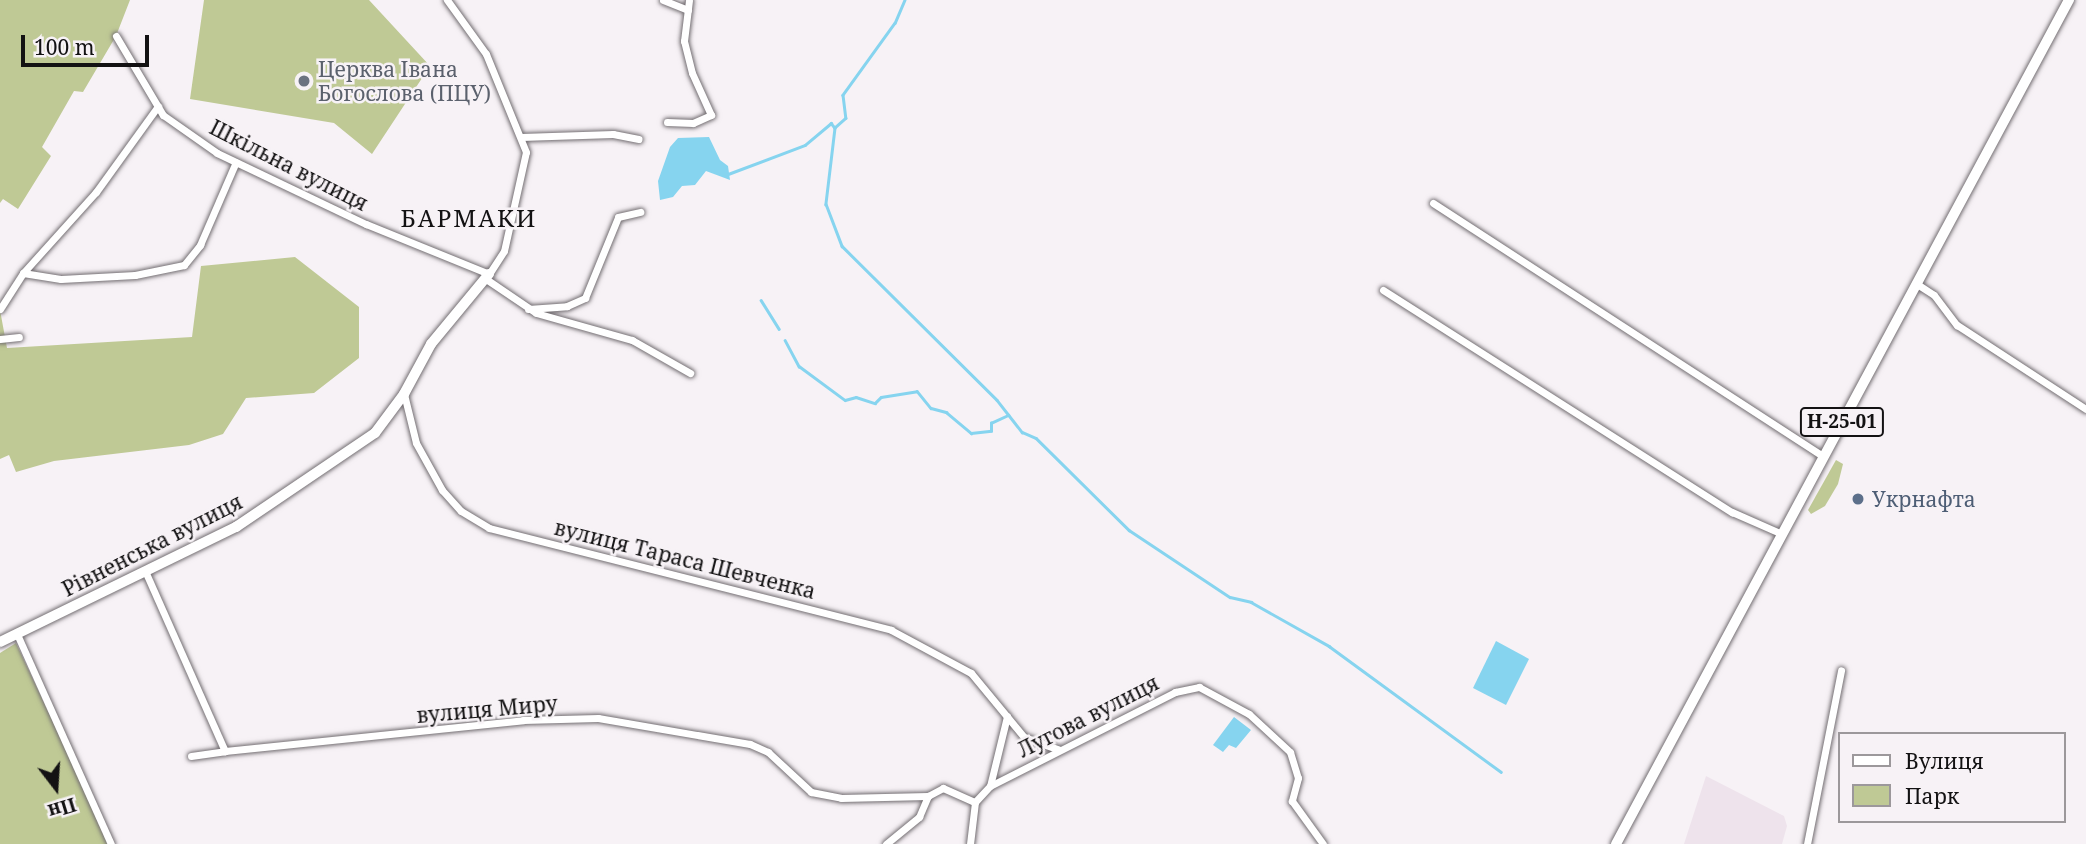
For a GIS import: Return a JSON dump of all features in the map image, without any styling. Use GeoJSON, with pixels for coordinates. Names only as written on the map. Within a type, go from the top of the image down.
{"type":"FeatureCollection","features":[{"type":"Feature","properties":{"kind":"main road","name":"Н-25-01"},"geometry":{"type":"LineString","coordinates":[[1616,844],[2069,0]]}},
{"type":"Feature","properties":{"kind":"street"},"geometry":{"type":"LineString","coordinates":[[663,0],[688,10]]}},
{"type":"Feature","properties":{"kind":"street"},"geometry":{"type":"LineString","coordinates":[[667,122],[694,123],[711,115],[692,73],[684,41],[689,0]]}},
{"type":"Feature","properties":{"kind":"street","name":"Рівненська вулиця"},"geometry":{"type":"LineString","coordinates":[[0,642],[236,527],[376,433],[404,394],[431,344],[487,277],[504,251],[520,196],[526,152],[486,54],[446,1]]}},
{"type":"Feature","properties":{"kind":"street","name":"Шкільна вулиця"},"geometry":{"type":"LineString","coordinates":[[116,36],[163,115],[236,162],[366,224],[487,277],[528,309],[632,340],[690,373]]}},
{"type":"Feature","properties":{"kind":"street"},"geometry":{"type":"LineString","coordinates":[[0,309],[23,273],[96,192],[158,106]]}},
{"type":"Feature","properties":{"kind":"street"},"geometry":{"type":"LineString","coordinates":[[521,137],[613,134],[639,139]]}},
{"type":"Feature","properties":{"kind":"street"},"geometry":{"type":"LineString","coordinates":[[23,273],[61,279],[135,275],[184,265],[200,245],[236,162]]}},
{"type":"Feature","properties":{"kind":"street"},"geometry":{"type":"LineString","coordinates":[[1433,203],[1824,457]]}},
{"type":"Feature","properties":{"kind":"street"},"geometry":{"type":"LineString","coordinates":[[528,309],[567,306],[585,298],[603,243],[618,217],[640,212]]}},
{"type":"Feature","properties":{"kind":"street"},"geometry":{"type":"LineString","coordinates":[[1917,284],[1934,295],[1957,325],[2086,409]]}},
{"type":"Feature","properties":{"kind":"street"},"geometry":{"type":"LineString","coordinates":[[1383,289],[1732,512],[1782,534]]}},
{"type":"Feature","properties":{"kind":"street"},"geometry":{"type":"LineString","coordinates":[[0,339],[19,337]]}},
{"type":"Feature","properties":{"kind":"street","name":"вулиця Тараса Шевченка"},"geometry":{"type":"LineString","coordinates":[[404,394],[416,443],[442,490],[461,511],[489,528],[891,630],[971,673],[1024,737],[1059,750]]}},
{"type":"Feature","properties":{"kind":"street"},"geometry":{"type":"LineString","coordinates":[[146,573],[225,751]]}},
{"type":"Feature","properties":{"kind":"street"},"geometry":{"type":"LineString","coordinates":[[17,634],[111,844]]}},
{"type":"Feature","properties":{"kind":"street"},"geometry":{"type":"LineString","coordinates":[[1807,844],[1841,670]]}},
{"type":"Feature","properties":{"kind":"street","name":"Лугова вулиця"},"geometry":{"type":"LineString","coordinates":[[990,786],[1175,692],[1199,687],[1249,714],[1290,752],[1298,778],[1292,801],[1323,844]]}},
{"type":"Feature","properties":{"kind":"street"},"geometry":{"type":"LineString","coordinates":[[970,844],[975,802],[990,786],[1006,716]]}},
{"type":"Feature","properties":{"kind":"street","name":"вулиця Миру"},"geometry":{"type":"LineString","coordinates":[[191,756],[523,720],[598,718],[750,744],[768,752],[811,792],[841,798],[928,796],[943,788],[975,802]]}},
{"type":"Feature","properties":{"kind":"street"},"geometry":{"type":"LineString","coordinates":[[886,844],[919,817],[928,796]]}},
{"type":"Feature","properties":{"kind":"shaded area"},"geometry":{"type":"Polygon","coordinates":[[[1706,776],[1784,816],[1787,826],[1782,844],[1684,844],[1706,776]]]}},
{"type":"Feature","properties":{"kind":"green space"},"geometry":{"type":"Polygon","coordinates":[[[0,0],[130,0],[116,36],[83,92],[74,91],[42,147],[51,156],[18,209],[3,199],[0,203],[0,0]]]}},
{"type":"Feature","properties":{"kind":"green space"},"geometry":{"type":"Polygon","coordinates":[[[204,0],[369,0],[430,66],[372,154],[334,123],[190,99],[204,0]]]}},
{"type":"Feature","properties":{"kind":"green space"},"geometry":{"type":"Polygon","coordinates":[[[295,257],[359,307],[359,358],[314,393],[246,398],[223,434],[189,445],[54,461],[16,472],[9,455],[0,459],[0,310],[7,348],[192,337],[201,266],[295,257]]]}},
{"type":"Feature","properties":{"kind":"green space"},"geometry":{"type":"Polygon","coordinates":[[[1836,460],[1843,464],[1838,484],[1825,506],[1811,514],[1808,510],[1836,460]]]}},
{"type":"Feature","properties":{"kind":"green space"},"geometry":{"type":"Polygon","coordinates":[[[16,643],[95,812],[107,844],[0,844],[0,653],[16,643]]]}},
{"type":"Feature","properties":{"kind":"water"},"geometry":{"type":"Polygon","coordinates":[[[709,137],[720,160],[728,166],[730,180],[706,171],[695,185],[682,186],[673,197],[660,200],[658,181],[670,147],[678,138],[709,137]]]}},
{"type":"Feature","properties":{"kind":"water"},"geometry":{"type":"Polygon","coordinates":[[[1496,641],[1529,659],[1506,705],[1473,688],[1496,641]]]}},
{"type":"Feature","properties":{"kind":"water"},"geometry":{"type":"Polygon","coordinates":[[[1234,717],[1251,730],[1236,748],[1229,745],[1223,752],[1213,745],[1234,717]]]}},
{"type":"Feature","properties":{"kind":"waterway"},"geometry":{"type":"LineString","coordinates":[[905,0],[895,23],[843,95],[846,118],[835,128],[826,204],[842,246],[997,400],[1022,432],[1036,438],[1129,530],[1230,597],[1251,602],[1329,646],[1501,772]]}},
{"type":"Feature","properties":{"kind":"waterway"},"geometry":{"type":"LineString","coordinates":[[728,174],[805,145],[831,123],[835,128]]}},
{"type":"Feature","properties":{"kind":"waterway"},"geometry":{"type":"LineString","coordinates":[[761,300],[779,329]]}},
{"type":"Feature","properties":{"kind":"waterway"},"geometry":{"type":"LineString","coordinates":[[785,340],[799,366],[845,400],[856,397],[875,403],[881,397],[917,391],[931,408],[946,412],[971,433],[991,431],[991,423],[1008,415]]}},
{"type":"Feature","properties":{"kind":"place","name":"Церква Івана Богослова (ПЦУ)"},"geometry":{"type":"Point","coordinates":[304,81]}},
{"type":"Feature","properties":{"kind":"place","name":"Укрнафта"},"geometry":{"type":"Point","coordinates":[1858,499]}},
{"type":"Feature","properties":{"kind":"district","name":"БАРМАКИ"},"geometry":{"type":"Point","coordinates":[469,218]}}]}
